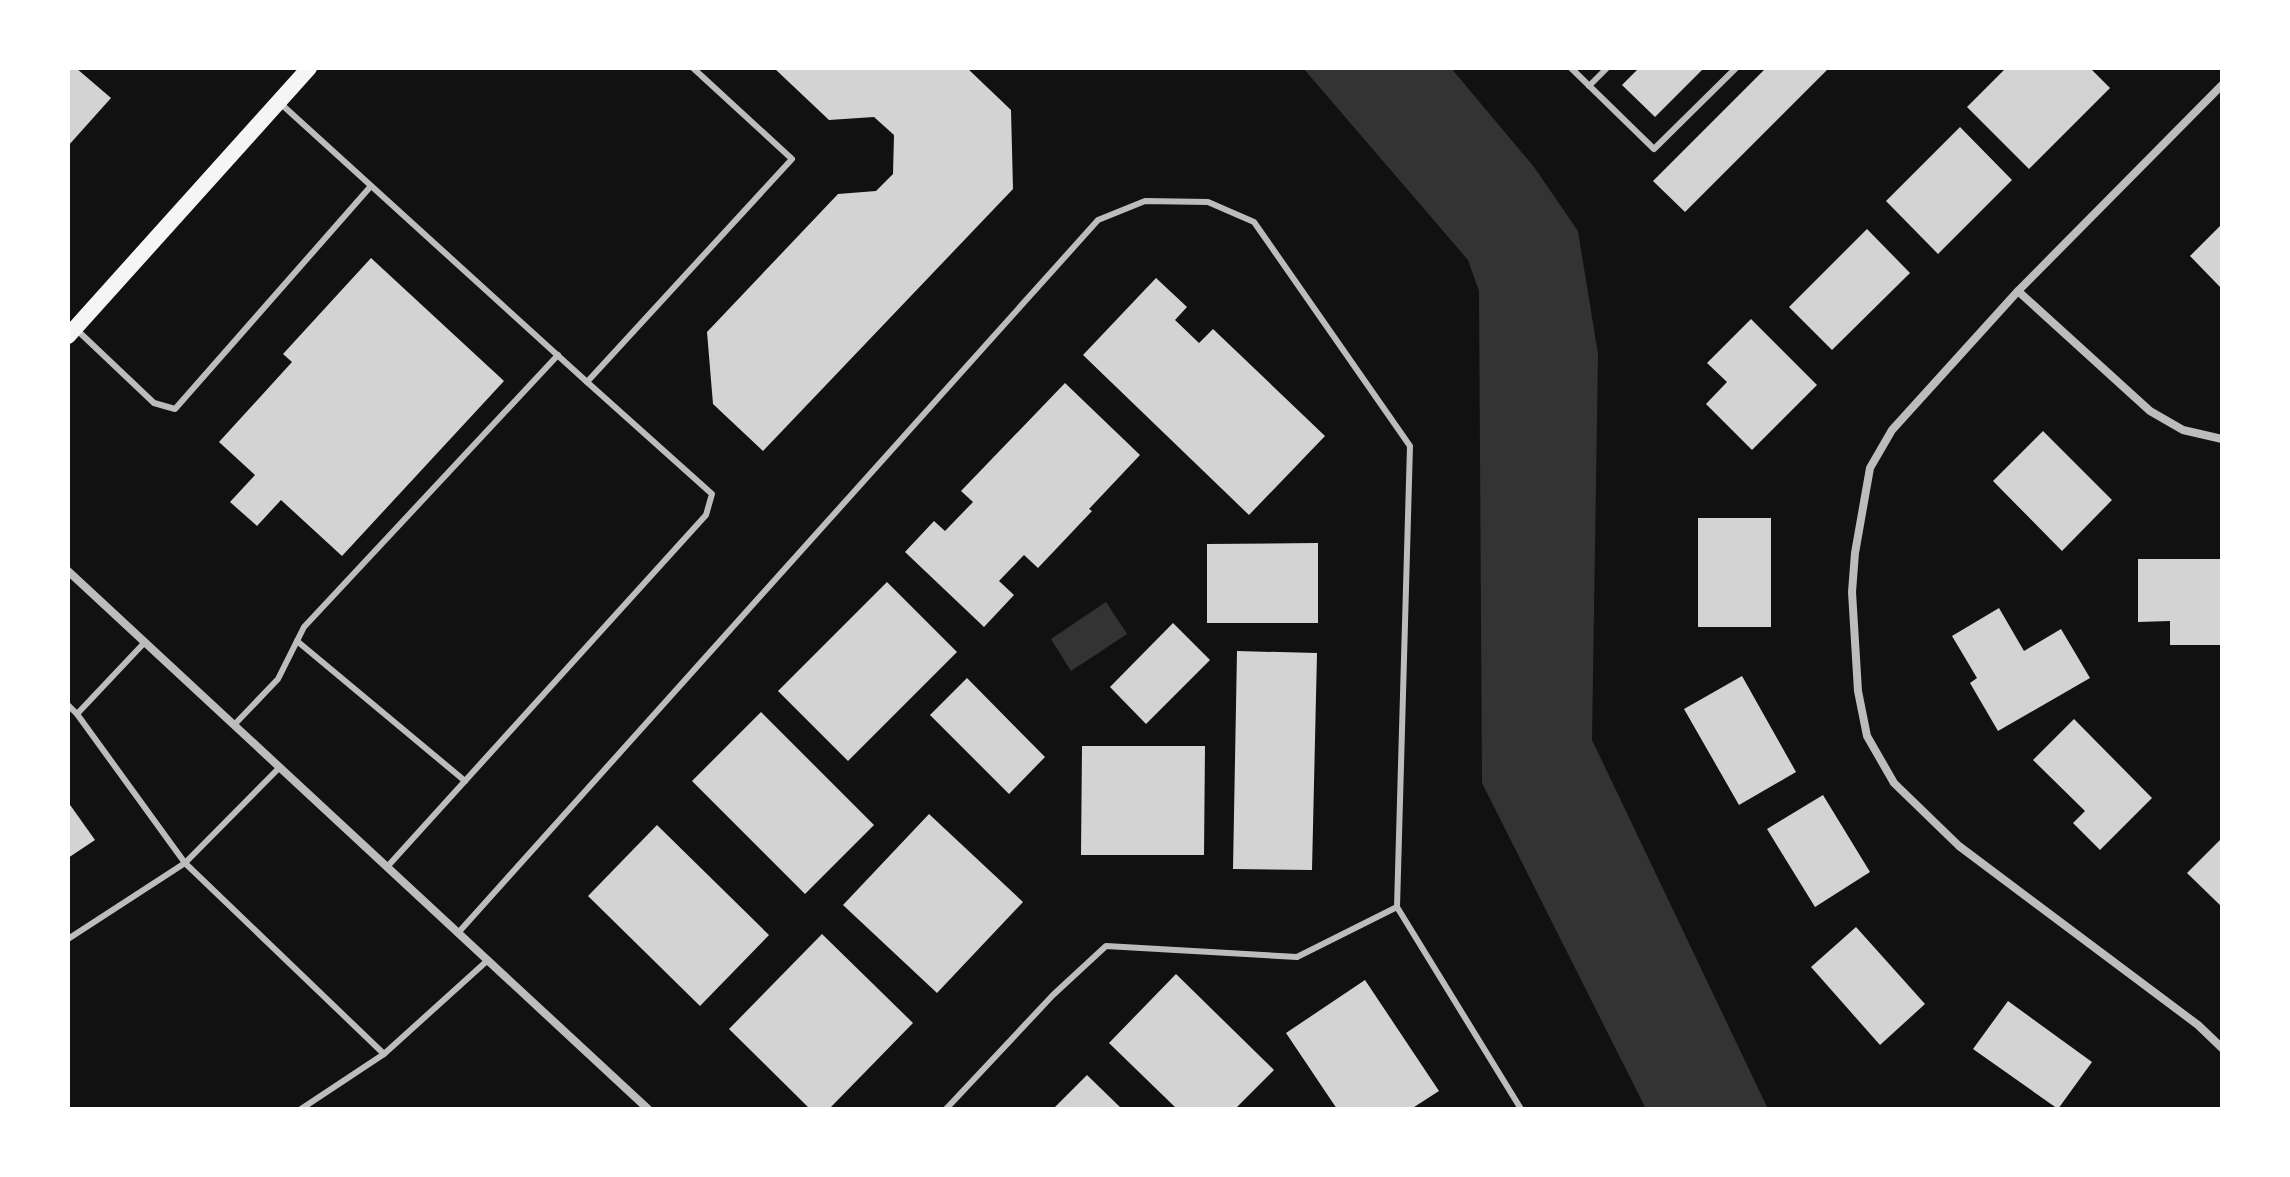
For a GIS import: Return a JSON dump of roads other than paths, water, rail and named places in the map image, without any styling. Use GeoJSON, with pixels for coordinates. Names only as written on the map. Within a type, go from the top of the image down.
{"type":"FeatureCollection","features":[{"type":"Feature","properties":{"kind":"main road"},"geometry":{"type":"LineString","coordinates":[[72,332],[309,68]]}},
{"type":"Feature","properties":{"kind":"street"},"geometry":{"type":"LineString","coordinates":[[2222,85],[2018,291],[1892,430],[1870,468],[1855,553],[1852,592],[1858,691],[1867,736],[1894,783],[1959,846],[2198,1025],[2222,1048]]}},
{"type":"Feature","properties":{"kind":"street"},"geometry":{"type":"LineString","coordinates":[[2018,291],[2150,411],[2183,430],[2222,439]]}},
{"type":"Feature","properties":{"kind":"street"},"geometry":{"type":"LineString","coordinates":[[68,571],[648,1109]]}},
{"type":"Feature","properties":{"kind":"lane"},"geometry":{"type":"LineString","coordinates":[[587,382],[792,159],[693,68]]}},
{"type":"Feature","properties":{"kind":"lane"},"geometry":{"type":"LineString","coordinates":[[1571,68],[1654,149],[1736,68]]}},
{"type":"Feature","properties":{"kind":"lane"},"geometry":{"type":"LineString","coordinates":[[1589,86],[1607,68]]}},
{"type":"Feature","properties":{"kind":"lane"},"geometry":{"type":"LineString","coordinates":[[278,101],[712,494],[706,515],[387,867]]}},
{"type":"Feature","properties":{"kind":"lane"},"geometry":{"type":"LineString","coordinates":[[72,332],[154,403],[175,409],[371,186]]}},
{"type":"Feature","properties":{"kind":"lane"},"geometry":{"type":"LineString","coordinates":[[458,933],[1098,220],[1145,201],[1208,202],[1254,222],[1410,446],[1397,907],[1521,1109]]}},
{"type":"Feature","properties":{"kind":"lane"},"geometry":{"type":"LineString","coordinates":[[234,725],[278,679],[304,627],[558,355]]}},
{"type":"Feature","properties":{"kind":"lane"},"geometry":{"type":"LineString","coordinates":[[297,641],[465,781]]}},
{"type":"Feature","properties":{"kind":"lane"},"geometry":{"type":"LineString","coordinates":[[77,714],[145,642]]}},
{"type":"Feature","properties":{"kind":"lane"},"geometry":{"type":"LineString","coordinates":[[68,705],[185,863],[384,1054]]}},
{"type":"Feature","properties":{"kind":"lane"},"geometry":{"type":"LineString","coordinates":[[68,939],[185,863],[280,767]]}},
{"type":"Feature","properties":{"kind":"lane"},"geometry":{"type":"LineString","coordinates":[[946,1109],[1053,995],[1106,946],[1297,957],[1397,907]]}},
{"type":"Feature","properties":{"kind":"lane"},"geometry":{"type":"LineString","coordinates":[[301,1109],[384,1054],[488,960]]}}]}
